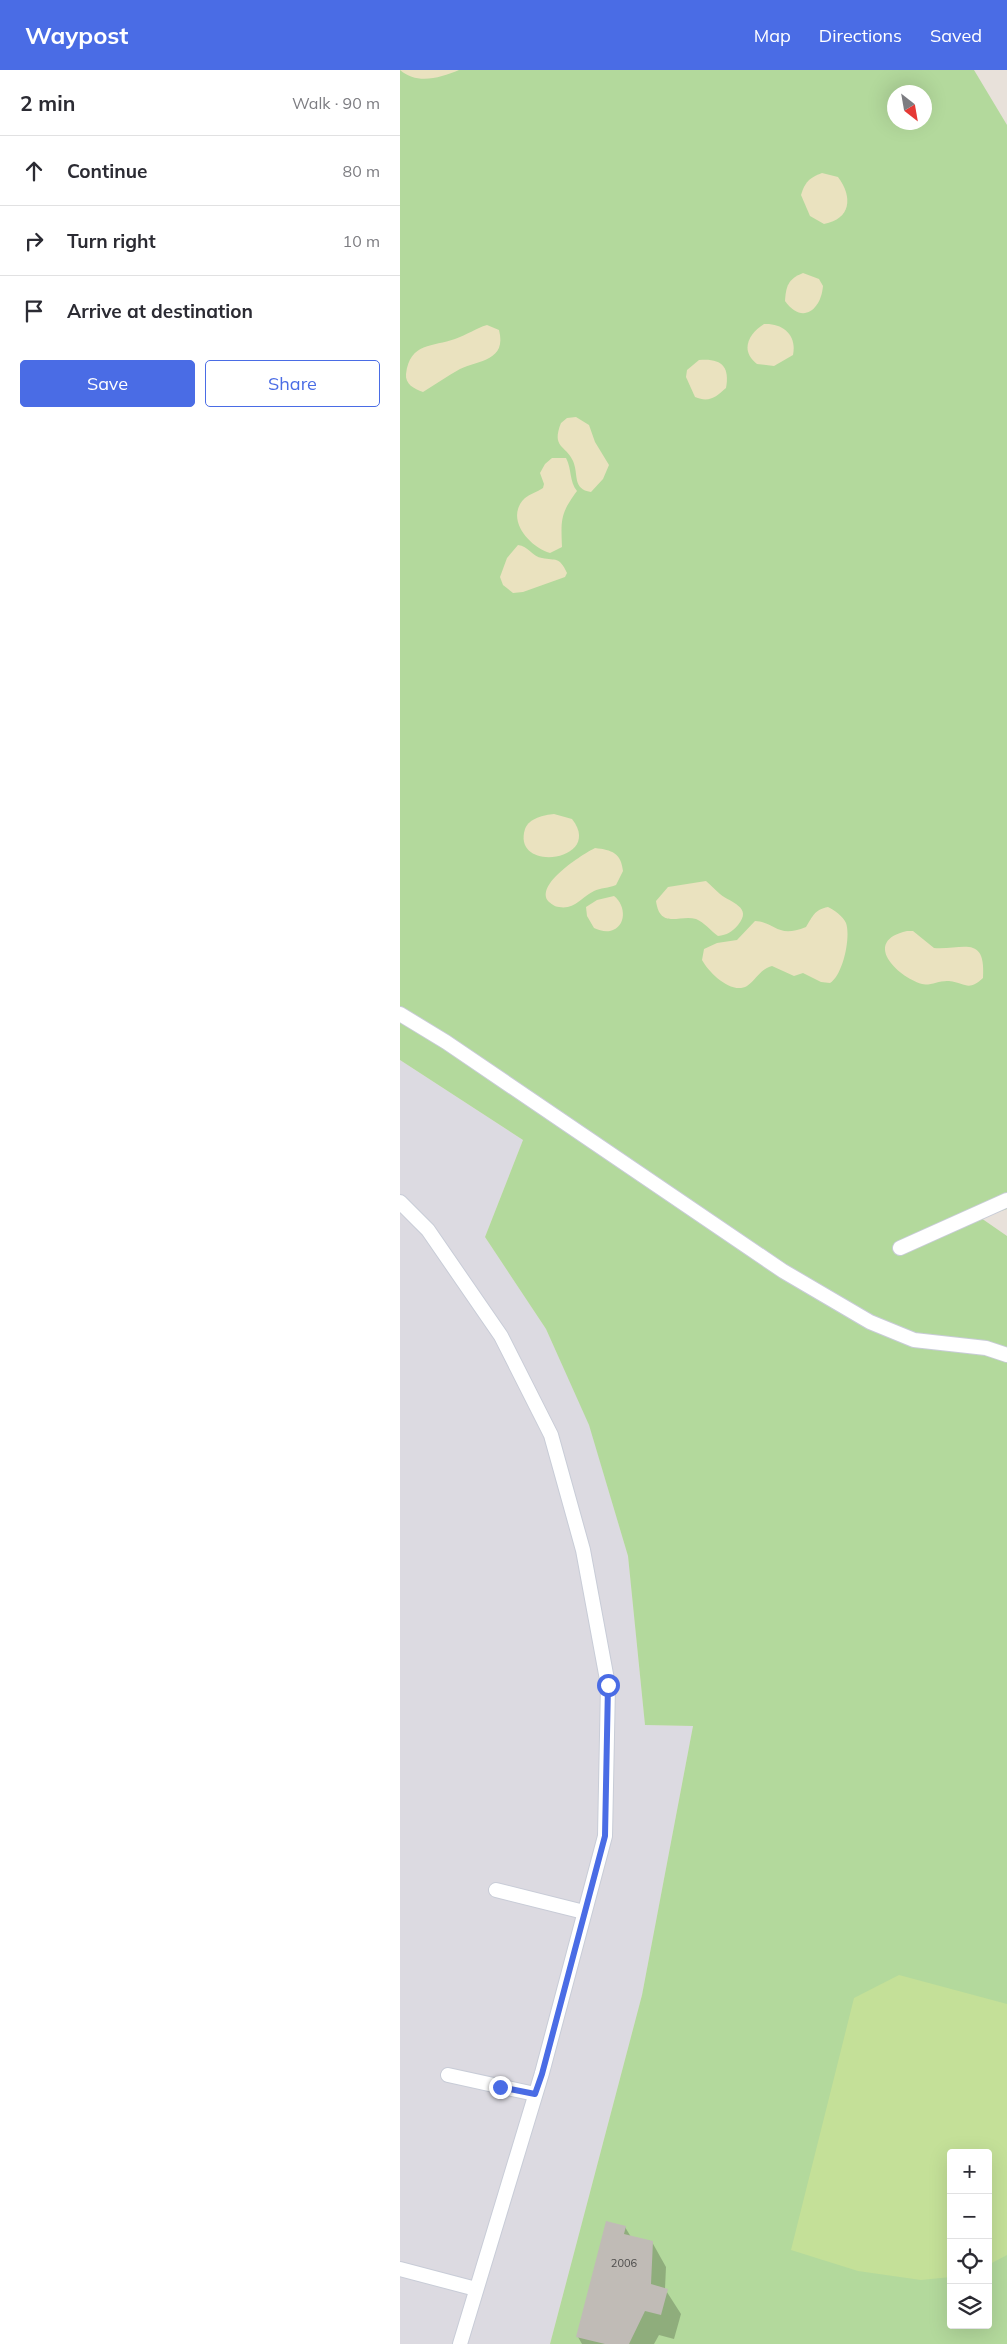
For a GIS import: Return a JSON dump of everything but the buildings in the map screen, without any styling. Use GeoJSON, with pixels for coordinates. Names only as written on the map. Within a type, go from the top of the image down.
{"type":"FeatureCollection","features":[{"type":"Feature","properties":{"kind":"lane"},"geometry":{"type":"LineString","coordinates":[[400,1014],[446,1042],[783,1271],[870,1322],[914,1340],[986,1348],[1007,1355]]}},
{"type":"Feature","properties":{"kind":"lane"},"geometry":{"type":"LineString","coordinates":[[900,1248],[1007,1200]]}},
{"type":"Feature","properties":{"kind":"lane"},"geometry":{"type":"LineString","coordinates":[[400,1202],[428,1230],[501,1336],[551,1435],[583,1550],[608,1685],[605,1836],[535,2094],[460,2344]]}},
{"type":"Feature","properties":{"kind":"lane"},"geometry":{"type":"LineString","coordinates":[[496,1890],[584,1912]]}},
{"type":"Feature","properties":{"kind":"lane"},"geometry":{"type":"LineString","coordinates":[[448,2075],[535,2094]]}},
{"type":"Feature","properties":{"kind":"lane"},"geometry":{"type":"LineString","coordinates":[[400,2269],[476,2288]]}},
{"type":"Feature","properties":{"kind":"shaded area"},"geometry":{"type":"Polygon","coordinates":[[[400,1060],[523,1140],[485,1237],[546,1329],[589,1424],[628,1556],[645,1725],[693,1726],[642,1995],[550,2344],[400,2344],[400,1060]]]}},
{"type":"Feature","properties":{"kind":"green space"},"geometry":{"type":"Polygon","coordinates":[[[400,70],[974,70],[1007,125],[1007,1209],[981,1218],[1007,1236],[1007,2344],[550,2344],[642,1995],[693,1726],[645,1725],[628,1556],[589,1425],[546,1329],[485,1237],[523,1140],[400,1060],[400,70]]]}},
{"type":"Feature","properties":{"kind":"green space"},"geometry":{"type":"Polygon","coordinates":[[[899,1975],[1007,2004],[1007,2255],[992,2263],[992,2149],[947,2149],[947,2277],[921,2280],[858,2271],[791,2250],[854,1998],[899,1975]]]}},
{"type":"Feature","properties":{"kind":"sand"},"geometry":{"type":"Polygon","coordinates":[[[400,70],[459,70],[429,79],[421,79],[407,75],[400,70]]]}},
{"type":"Feature","properties":{"kind":"sand"},"geometry":{"type":"Polygon","coordinates":[[[822,173],[838,177],[846,192],[847,199],[847,206],[840,217],[824,224],[810,216],[801,195],[808,181],[822,173]]]}},
{"type":"Feature","properties":{"kind":"sand"},"geometry":{"type":"Polygon","coordinates":[[[803,273],[819,279],[823,286],[819,302],[815,308],[810,312],[804,313],[791,308],[785,301],[789,284],[794,278],[803,273]]]}},
{"type":"Feature","properties":{"kind":"sand"},"geometry":{"type":"Polygon","coordinates":[[[764,324],[783,328],[791,336],[793,342],[793,355],[774,366],[757,364],[749,354],[748,343],[750,338],[764,324]]]}},
{"type":"Feature","properties":{"kind":"sand"},"geometry":{"type":"Polygon","coordinates":[[[487,325],[499,330],[500,340],[499,348],[490,358],[460,369],[423,392],[413,388],[407,381],[408,364],[417,351],[487,325]]]}},
{"type":"Feature","properties":{"kind":"sand"},"geometry":{"type":"Polygon","coordinates":[[[699,360],[718,362],[727,374],[726,388],[712,398],[700,399],[695,397],[686,377],[687,370],[699,360]]]}},
{"type":"Feature","properties":{"kind":"sand"},"geometry":{"type":"Polygon","coordinates":[[[576,417],[589,425],[595,442],[609,465],[603,479],[591,492],[581,488],[579,485],[573,461],[559,442],[558,437],[561,423],[567,418],[576,417]]]}},
{"type":"Feature","properties":{"kind":"sand"},"geometry":{"type":"Polygon","coordinates":[[[552,458],[566,458],[574,487],[577,491],[567,506],[563,517],[562,547],[550,553],[534,545],[527,538],[518,523],[517,514],[519,506],[525,498],[543,488],[544,484],[540,473],[545,464],[552,458]]]}},
{"type":"Feature","properties":{"kind":"sand"},"geometry":{"type":"Polygon","coordinates":[[[518,545],[525,547],[536,556],[562,564],[567,573],[565,577],[523,592],[513,593],[503,585],[500,577],[507,558],[518,545]]]}},
{"type":"Feature","properties":{"kind":"sand"},"geometry":{"type":"Polygon","coordinates":[[[554,814],[572,819],[579,833],[577,845],[568,852],[556,857],[542,857],[531,852],[524,843],[525,829],[530,822],[537,818],[554,814]]]}},
{"type":"Feature","properties":{"kind":"sand"},"geometry":{"type":"Polygon","coordinates":[[[595,848],[611,851],[618,856],[623,871],[616,885],[594,891],[569,907],[558,907],[549,902],[546,895],[553,879],[571,863],[595,848]]]}},
{"type":"Feature","properties":{"kind":"sand"},"geometry":{"type":"Polygon","coordinates":[[[706,881],[742,910],[742,919],[727,934],[718,936],[705,924],[696,919],[666,918],[658,910],[656,901],[668,887],[706,881]]]}},
{"type":"Feature","properties":{"kind":"sand"},"geometry":{"type":"Polygon","coordinates":[[[614,896],[621,905],[622,921],[616,929],[610,931],[594,928],[587,916],[586,907],[597,900],[614,896]]]}},
{"type":"Feature","properties":{"kind":"sand"},"geometry":{"type":"Polygon","coordinates":[[[828,907],[843,918],[847,929],[845,955],[839,972],[830,983],[821,982],[803,973],[794,976],[772,966],[764,969],[747,986],[735,988],[715,976],[702,960],[704,949],[717,943],[737,940],[755,921],[782,931],[796,930],[806,927],[817,912],[828,907]]]}},
{"type":"Feature","properties":{"kind":"sand"},"geometry":{"type":"Polygon","coordinates":[[[907,931],[913,931],[934,948],[970,947],[976,950],[981,955],[983,978],[970,986],[949,981],[922,984],[902,974],[888,958],[885,950],[887,942],[894,936],[907,931]]]}},
{"type":"Feature","properties":{"kind":"route"},"geometry":{"type":"LineString","coordinates":[[500,2087],[535,2094],[542,2074],[605,1836],[608,1685]]}}]}
